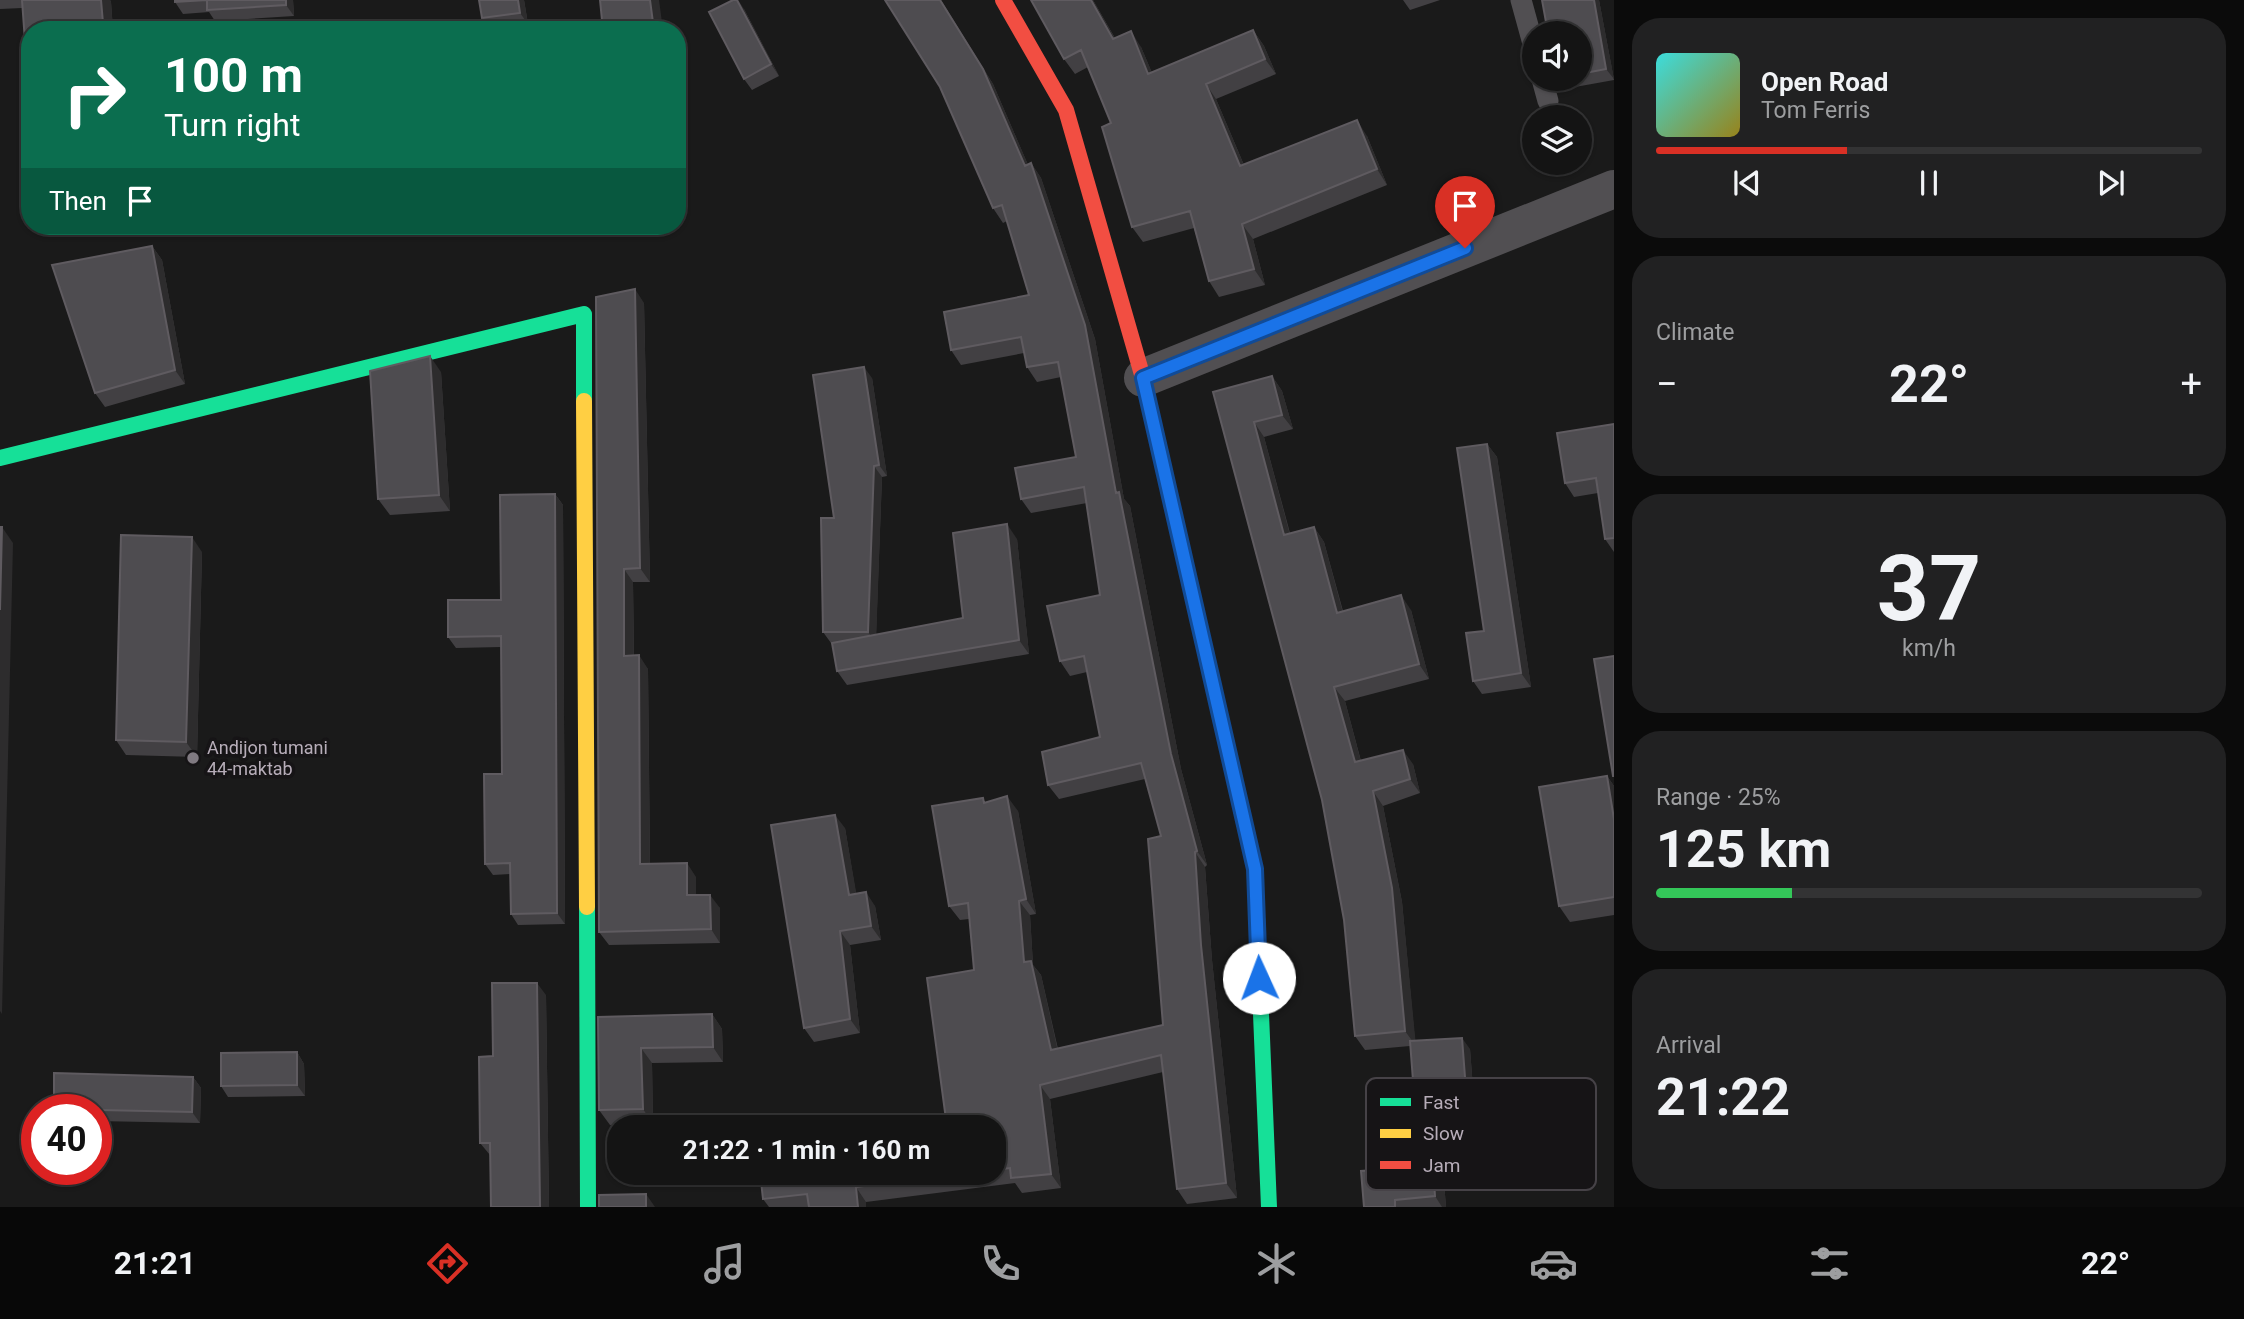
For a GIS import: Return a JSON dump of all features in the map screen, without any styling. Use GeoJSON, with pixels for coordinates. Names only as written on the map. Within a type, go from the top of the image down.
{"type":"FeatureCollection","features":[{"type":"Feature","properties":{"kind":"street"},"geometry":{"type":"LineString","coordinates":[[1003,0],[1066,110],[1143,378],[1255,869],[1269,1207]]}},
{"type":"Feature","properties":{"kind":"street"},"geometry":{"type":"LineString","coordinates":[[1143,378],[1614,189]]}},
{"type":"Feature","properties":{"kind":"street"},"geometry":{"type":"LineString","coordinates":[[0,457],[584,314],[589,1207]]}},
{"type":"Feature","properties":{"kind":"lane"},"geometry":{"type":"LineString","coordinates":[[1521,0],[1527,21]]}},
{"type":"Feature","properties":{"kind":"lane"},"geometry":{"type":"LineString","coordinates":[[1545,91],[1548,101]]}},
{"type":"Feature","properties":{"kind":"building"},"geometry":{"type":"Polygon","coordinates":[[[22,0],[101,0],[103,21],[24,21],[22,0]]]}},
{"type":"Feature","properties":{"kind":"building"},"geometry":{"type":"Polygon","coordinates":[[[175,0],[207,0],[175,2],[175,0]]]}},
{"type":"Feature","properties":{"kind":"building"},"geometry":{"type":"Polygon","coordinates":[[[207,0],[286,0],[286,5],[207,10],[207,0]]]}},
{"type":"Feature","properties":{"kind":"building"},"geometry":{"type":"Polygon","coordinates":[[[479,0],[518,0],[520,13],[482,18],[479,0]]]}},
{"type":"Feature","properties":{"kind":"building"},"geometry":{"type":"Polygon","coordinates":[[[600,0],[650,0],[653,21],[602,21],[600,0]]]}},
{"type":"Feature","properties":{"kind":"building"},"geometry":{"type":"Polygon","coordinates":[[[737,0],[771,64],[744,79],[709,12],[737,0]]]}},
{"type":"Feature","properties":{"kind":"building"},"geometry":{"type":"Polygon","coordinates":[[[885,0],[940,0],[983,69],[1025,166],[1031,163],[1085,325],[1116,493],[1119,492],[1171,754],[1197,851],[1201,945],[1226,1183],[1177,1189],[1161,1055],[1040,1085],[1051,1174],[1011,1178],[1010,1168],[1006,1168],[1006,1115],[945,1115],[927,978],[974,970],[968,903],[949,906],[932,806],[983,798],[984,803],[1007,796],[1026,899],[1019,901],[1024,962],[1031,961],[1051,1050],[1163,1025],[1148,839],[1161,836],[1141,763],[1048,785],[1042,752],[1100,737],[1084,656],[1060,661],[1047,606],[1100,595],[1084,487],[1021,499],[1015,468],[1076,457],[1058,362],[1027,367],[1021,337],[951,350],[944,312],[1029,295],[1002,205],[993,208],[940,87],[885,0]]]}},
{"type":"Feature","properties":{"kind":"building"},"geometry":{"type":"Polygon","coordinates":[[[1031,0],[1091,0],[1113,39],[1131,31],[1148,74],[1253,30],[1265,59],[1206,84],[1240,166],[1357,120],[1377,169],[1242,224],[1254,269],[1209,281],[1190,211],[1132,227],[1102,127],[1111,123],[1081,50],[1064,59],[1031,0]]]}},
{"type":"Feature","properties":{"kind":"building"},"geometry":{"type":"Polygon","coordinates":[[[1542,0],[1594,0],[1606,69],[1592,72],[1592,21],[1546,21],[1542,0]]]}},
{"type":"Feature","properties":{"kind":"building"},"geometry":{"type":"Polygon","coordinates":[[[152,246],[175,370],[95,393],[52,265],[152,246]]]}},
{"type":"Feature","properties":{"kind":"building"},"geometry":{"type":"Polygon","coordinates":[[[635,289],[640,568],[624,569],[624,656],[639,655],[640,864],[687,863],[687,895],[710,895],[711,929],[599,932],[596,297],[635,289]]]}},
{"type":"Feature","properties":{"kind":"building"},"geometry":{"type":"Polygon","coordinates":[[[430,356],[439,495],[378,499],[370,371],[430,356]]]}},
{"type":"Feature","properties":{"kind":"building"},"geometry":{"type":"Polygon","coordinates":[[[864,367],[879,465],[874,466],[868,632],[823,632],[821,518],[834,518],[813,375],[864,367]]]}},
{"type":"Feature","properties":{"kind":"building"},"geometry":{"type":"Polygon","coordinates":[[[1272,376],[1282,415],[1254,422],[1284,535],[1314,527],[1337,613],[1401,595],[1419,664],[1334,687],[1355,762],[1403,750],[1410,779],[1373,791],[1392,888],[1405,1031],[1355,1036],[1344,920],[1322,800],[1213,392],[1272,376]]]}},
{"type":"Feature","properties":{"kind":"building"},"geometry":{"type":"Polygon","coordinates":[[[1614,424],[1614,538],[1605,539],[1596,478],[1565,483],[1557,433],[1614,424]]]}},
{"type":"Feature","properties":{"kind":"building"},"geometry":{"type":"Polygon","coordinates":[[[1487,444],[1521,673],[1473,681],[1466,633],[1484,631],[1457,448],[1487,444]]]}},
{"type":"Feature","properties":{"kind":"building"},"geometry":{"type":"Polygon","coordinates":[[[555,494],[557,913],[511,914],[510,863],[485,864],[484,774],[502,774],[501,636],[448,637],[448,600],[501,600],[500,495],[555,494]]]}},
{"type":"Feature","properties":{"kind":"building"},"geometry":{"type":"Polygon","coordinates":[[[1007,524],[1019,640],[837,671],[832,643],[963,618],[953,533],[1007,524]]]}},
{"type":"Feature","properties":{"kind":"building"},"geometry":{"type":"Polygon","coordinates":[[[0,527],[2,527],[0,610],[0,527]]]}},
{"type":"Feature","properties":{"kind":"building"},"geometry":{"type":"Polygon","coordinates":[[[121,535],[192,537],[186,742],[116,740],[121,535]]]}},
{"type":"Feature","properties":{"kind":"building"},"geometry":{"type":"Polygon","coordinates":[[[1614,656],[1614,776],[1613,776],[1594,659],[1614,656]]]}},
{"type":"Feature","properties":{"kind":"building"},"geometry":{"type":"Polygon","coordinates":[[[1607,776],[1614,819],[1614,897],[1559,906],[1539,787],[1607,776]]]}},
{"type":"Feature","properties":{"kind":"building"},"geometry":{"type":"Polygon","coordinates":[[[835,815],[849,895],[866,892],[871,926],[840,931],[850,1019],[804,1028],[771,825],[835,815]]]}},
{"type":"Feature","properties":{"kind":"building"},"geometry":{"type":"Polygon","coordinates":[[[492,983],[537,983],[540,1207],[491,1207],[490,1143],[480,1143],[479,1057],[493,1056],[492,983]]]}},
{"type":"Feature","properties":{"kind":"building"},"geometry":{"type":"Polygon","coordinates":[[[712,1014],[713,1047],[641,1048],[643,1109],[599,1110],[598,1017],[712,1014]]]}},
{"type":"Feature","properties":{"kind":"building"},"geometry":{"type":"Polygon","coordinates":[[[1462,1038],[1465,1078],[1413,1078],[1410,1041],[1462,1038]]]}},
{"type":"Feature","properties":{"kind":"building"},"geometry":{"type":"Polygon","coordinates":[[[297,1052],[297,1085],[221,1086],[221,1053],[297,1052]]]}},
{"type":"Feature","properties":{"kind":"building"},"geometry":{"type":"Polygon","coordinates":[[[54,1073],[193,1077],[192,1112],[112,1110],[112,1094],[54,1094],[54,1073]]]}},
{"type":"Feature","properties":{"kind":"building"},"geometry":{"type":"Polygon","coordinates":[[[1361,1171],[1366,1171],[1366,1190],[1435,1190],[1435,1196],[1395,1200],[1395,1207],[1364,1207],[1361,1171]]]}},
{"type":"Feature","properties":{"kind":"building"},"geometry":{"type":"Polygon","coordinates":[[[761,1185],[872,1185],[856,1187],[858,1207],[809,1207],[807,1194],[763,1199],[761,1185]]]}},
{"type":"Feature","properties":{"kind":"building"},"geometry":{"type":"Polygon","coordinates":[[[646,1194],[646,1207],[599,1207],[599,1195],[646,1194]]]}},
{"type":"Feature","properties":{"kind":"traffic: fast"},"geometry":{"type":"LineString","coordinates":[[0,458],[584,314],[584,401]]}},
{"type":"Feature","properties":{"kind":"traffic: fast"},"geometry":{"type":"LineString","coordinates":[[1156,434],[1255,869],[1269,1207]]}},
{"type":"Feature","properties":{"kind":"traffic: fast"},"geometry":{"type":"LineString","coordinates":[[587,907],[588,1207]]}},
{"type":"Feature","properties":{"kind":"traffic: slow"},"geometry":{"type":"LineString","coordinates":[[584,401],[587,907]]}},
{"type":"Feature","properties":{"kind":"traffic: jam"},"geometry":{"type":"LineString","coordinates":[[1003,0],[1066,110],[1143,378],[1156,434]]}},
{"type":"Feature","properties":{"kind":"place","name":"Andijon tumani 44-maktab"},"geometry":{"type":"Point","coordinates":[193,758]}},
{"type":"Feature","properties":{"kind":"route"},"geometry":{"type":"LineString","coordinates":[[1259,978],[1255,869],[1143,378],[1465,248]]}}]}
